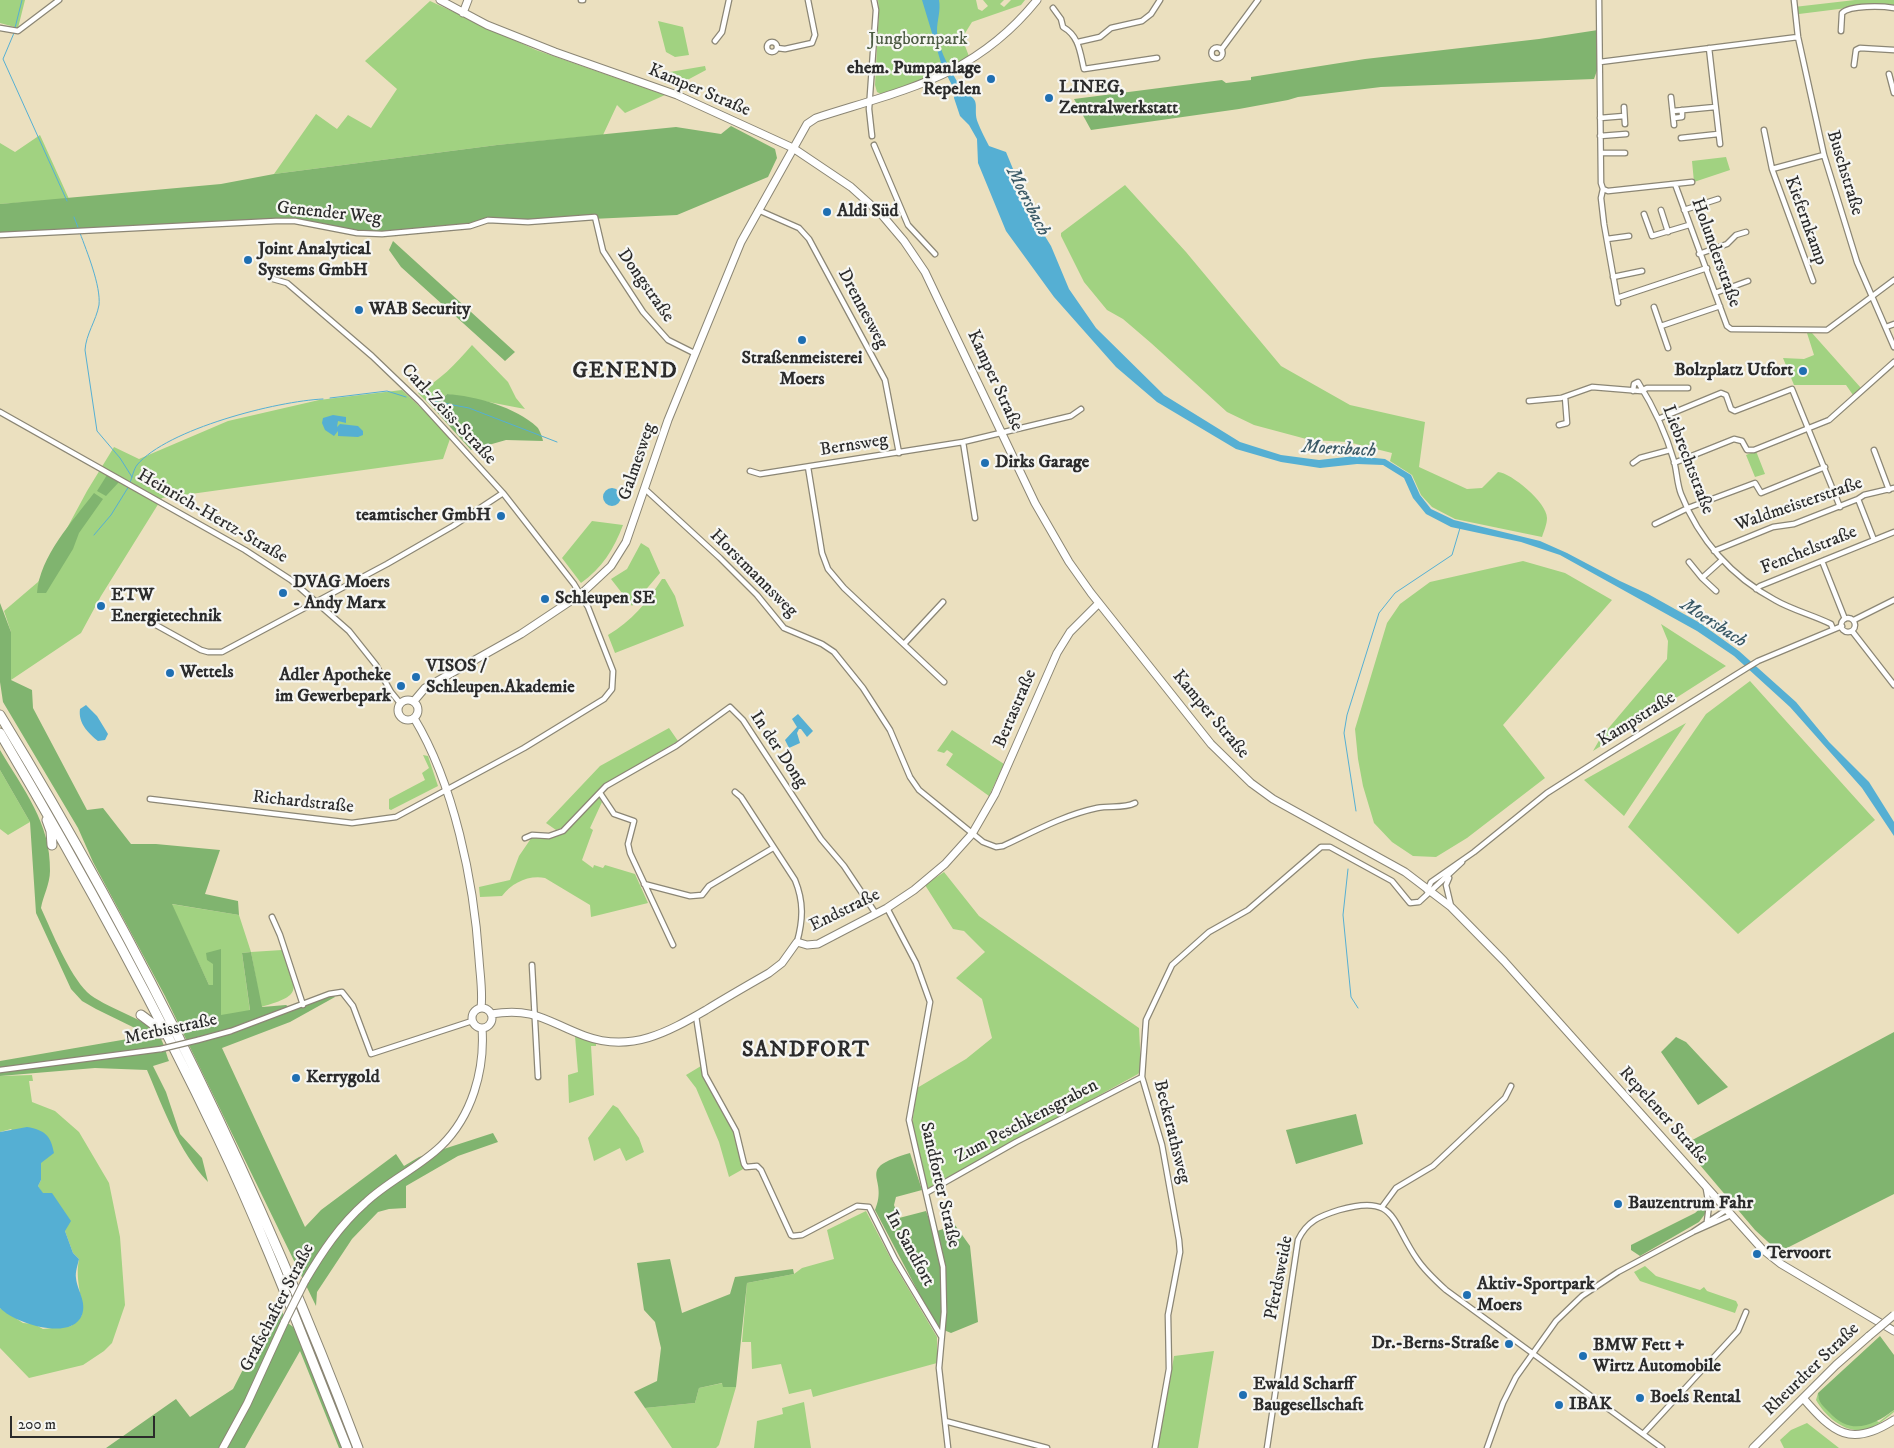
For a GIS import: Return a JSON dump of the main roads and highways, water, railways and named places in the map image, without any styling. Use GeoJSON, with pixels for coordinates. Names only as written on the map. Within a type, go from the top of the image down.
{"type":"FeatureCollection","features":[{"type":"Feature","properties":{"kind":"highway"},"geometry":{"type":"LineString","coordinates":[[0,706],[4,730],[106,898],[205,1090],[282,1260],[358,1448]]}},
{"type":"Feature","properties":{"kind":"highway"},"geometry":{"type":"LineString","coordinates":[[0,715],[4,730],[39,798],[125,953],[218,1138],[347,1448]]}},
{"type":"Feature","properties":{"kind":"highway"},"geometry":{"type":"LineString","coordinates":[[39,798],[51,831],[52,844]]}},
{"type":"Feature","properties":{"kind":"highway"},"geometry":{"type":"LineString","coordinates":[[141,1015],[160,1030],[185,1073]]}},
{"type":"Feature","properties":{"kind":"water","name":"Moersbach"},"geometry":{"type":"Polygon","coordinates":[[[922,0],[939,0],[940,8],[937,31],[943,55],[964,93],[975,102],[976,118],[989,146],[1006,152],[1032,215],[1051,246],[1069,289],[1096,328],[1164,395],[1240,442],[1281,455],[1319,460],[1355,456],[1385,459],[1411,475],[1420,495],[1431,509],[1454,520],[1540,541],[1648,594],[1700,623],[1739,651],[1796,702],[1829,742],[1869,782],[1894,822],[1894,836],[1862,788],[1790,707],[1734,656],[1697,631],[1560,555],[1521,542],[1451,527],[1426,514],[1413,498],[1404,478],[1383,465],[1357,464],[1320,468],[1281,462],[1236,449],[1157,402],[1116,367],[1054,297],[1006,231],[978,163],[977,139],[969,125],[960,116],[954,98],[955,91],[942,66],[922,0]]]}},
{"type":"Feature","properties":{"kind":"water"},"geometry":{"type":"Polygon","coordinates":[[[333,415],[346,417],[346,423],[338,421],[337,427],[340,424],[358,426],[363,431],[363,435],[358,437],[338,436],[338,431],[334,436],[325,430],[322,423],[323,418],[333,415]]]}},
{"type":"Feature","properties":{"kind":"water"},"geometry":{"type":"Polygon","coordinates":[[[608,488],[616,488],[621,493],[619,504],[608,506],[603,501],[603,493],[608,488]]]}},
{"type":"Feature","properties":{"kind":"water"},"geometry":{"type":"Polygon","coordinates":[[[86,705],[97,716],[108,734],[105,740],[98,741],[87,731],[82,723],[80,709],[86,705]]]}},
{"type":"Feature","properties":{"kind":"water"},"geometry":{"type":"Polygon","coordinates":[[[798,714],[813,731],[807,737],[799,729],[797,733],[800,743],[789,748],[785,740],[797,727],[792,719],[798,714]]]}},
{"type":"Feature","properties":{"kind":"water"},"geometry":{"type":"Polygon","coordinates":[[[27,1127],[43,1132],[51,1142],[54,1153],[41,1163],[41,1180],[38,1186],[43,1193],[52,1193],[71,1221],[65,1231],[73,1253],[79,1259],[76,1276],[83,1301],[83,1310],[76,1323],[67,1327],[55,1329],[29,1324],[7,1314],[0,1308],[0,1132],[27,1127]]]}},
{"type":"Feature","properties":{"kind":"waterway"},"geometry":{"type":"LineString","coordinates":[[15,28],[22,0]]}},
{"type":"Feature","properties":{"kind":"waterway"},"geometry":{"type":"LineString","coordinates":[[14,33],[3,59],[67,201]]}},
{"type":"Feature","properties":{"kind":"waterway"},"geometry":{"type":"LineString","coordinates":[[74,217],[79,230]]}},
{"type":"Feature","properties":{"kind":"waterway"},"geometry":{"type":"LineString","coordinates":[[80,233],[93,269],[99,297],[98,311],[87,338],[85,350],[97,431],[120,458],[132,477]]}},
{"type":"Feature","properties":{"kind":"waterway"},"geometry":{"type":"LineString","coordinates":[[330,398],[387,391],[406,397]]}},
{"type":"Feature","properties":{"kind":"waterway"},"geometry":{"type":"LineString","coordinates":[[130,483],[137,465],[152,452],[172,440],[197,429],[252,411],[323,399]]}},
{"type":"Feature","properties":{"kind":"waterway"},"geometry":{"type":"LineString","coordinates":[[427,400],[469,408],[557,442]]}},
{"type":"Feature","properties":{"kind":"waterway"},"geometry":{"type":"LineString","coordinates":[[94,535],[111,515],[129,486]]}},
{"type":"Feature","properties":{"kind":"waterway"},"geometry":{"type":"LineString","coordinates":[[1356,811],[1344,733],[1347,715],[1379,613],[1395,593],[1452,555],[1460,528]]}},
{"type":"Feature","properties":{"kind":"waterway"},"geometry":{"type":"LineString","coordinates":[[1348,869],[1343,915],[1351,997],[1358,1008]]}},
{"type":"Feature","properties":{"kind":"place","name":"ehem. Pumpanlage Repelen"},"geometry":{"type":"Point","coordinates":[991,79]}},
{"type":"Feature","properties":{"kind":"place","name":"LINEG, Zentralwerkstatt"},"geometry":{"type":"Point","coordinates":[1049,98]}},
{"type":"Feature","properties":{"kind":"place","name":"Aldi Süd"},"geometry":{"type":"Point","coordinates":[827,212]}},
{"type":"Feature","properties":{"kind":"place","name":"Joint Analytical Systems GmbH"},"geometry":{"type":"Point","coordinates":[248,260]}},
{"type":"Feature","properties":{"kind":"place","name":"WAB Security"},"geometry":{"type":"Point","coordinates":[359,310]}},
{"type":"Feature","properties":{"kind":"place","name":"Straßenmeisterei Moers"},"geometry":{"type":"Point","coordinates":[802,340]}},
{"type":"Feature","properties":{"kind":"place","name":"Bolzplatz Utfort"},"geometry":{"type":"Point","coordinates":[1803,371]}},
{"type":"Feature","properties":{"kind":"place","name":"Dirks Garage"},"geometry":{"type":"Point","coordinates":[985,463]}},
{"type":"Feature","properties":{"kind":"place","name":"teamtischer GmbH"},"geometry":{"type":"Point","coordinates":[501,516]}},
{"type":"Feature","properties":{"kind":"place","name":"DVAG Moers - Andy Marx"},"geometry":{"type":"Point","coordinates":[283,593]}},
{"type":"Feature","properties":{"kind":"place","name":"Schleupen SE"},"geometry":{"type":"Point","coordinates":[545,599]}},
{"type":"Feature","properties":{"kind":"place","name":"ETW Energietechnik"},"geometry":{"type":"Point","coordinates":[101,606]}},
{"type":"Feature","properties":{"kind":"place","name":"Wettels"},"geometry":{"type":"Point","coordinates":[170,673]}},
{"type":"Feature","properties":{"kind":"place","name":"VISOS / Schleupen.Akademie"},"geometry":{"type":"Point","coordinates":[416,677]}},
{"type":"Feature","properties":{"kind":"place","name":"Adler Apotheke im Gewerbepark"},"geometry":{"type":"Point","coordinates":[401,686]}},
{"type":"Feature","properties":{"kind":"place","name":"Kerrygold"},"geometry":{"type":"Point","coordinates":[296,1078]}},
{"type":"Feature","properties":{"kind":"place","name":"Bauzentrum Fahr"},"geometry":{"type":"Point","coordinates":[1618,1204]}},
{"type":"Feature","properties":{"kind":"place","name":"Tervoort"},"geometry":{"type":"Point","coordinates":[1757,1254]}},
{"type":"Feature","properties":{"kind":"place","name":"Aktiv-Sportpark Moers"},"geometry":{"type":"Point","coordinates":[1467,1295]}},
{"type":"Feature","properties":{"kind":"place","name":"Dr.-Berns-Straße"},"geometry":{"type":"Point","coordinates":[1509,1344]}},
{"type":"Feature","properties":{"kind":"place","name":"BMW Fett + Wirtz Automobile"},"geometry":{"type":"Point","coordinates":[1583,1356]}},
{"type":"Feature","properties":{"kind":"place","name":"Ewald Scharff Baugesellschaft"},"geometry":{"type":"Point","coordinates":[1243,1395]}},
{"type":"Feature","properties":{"kind":"place","name":"Boels Rental"},"geometry":{"type":"Point","coordinates":[1640,1398]}},
{"type":"Feature","properties":{"kind":"place","name":"IBAK"},"geometry":{"type":"Point","coordinates":[1559,1405]}},
{"type":"Feature","properties":{"kind":"district","name":"GENEND"},"geometry":{"type":"Point","coordinates":[625,372]}},
{"type":"Feature","properties":{"kind":"district","name":"SANDFORT"},"geometry":{"type":"Point","coordinates":[806,1051]}},
{"type":"Feature","properties":{"kind":"park label","name":"Jungbornpark"},"geometry":{"type":"Point","coordinates":[918,40]}}]}
